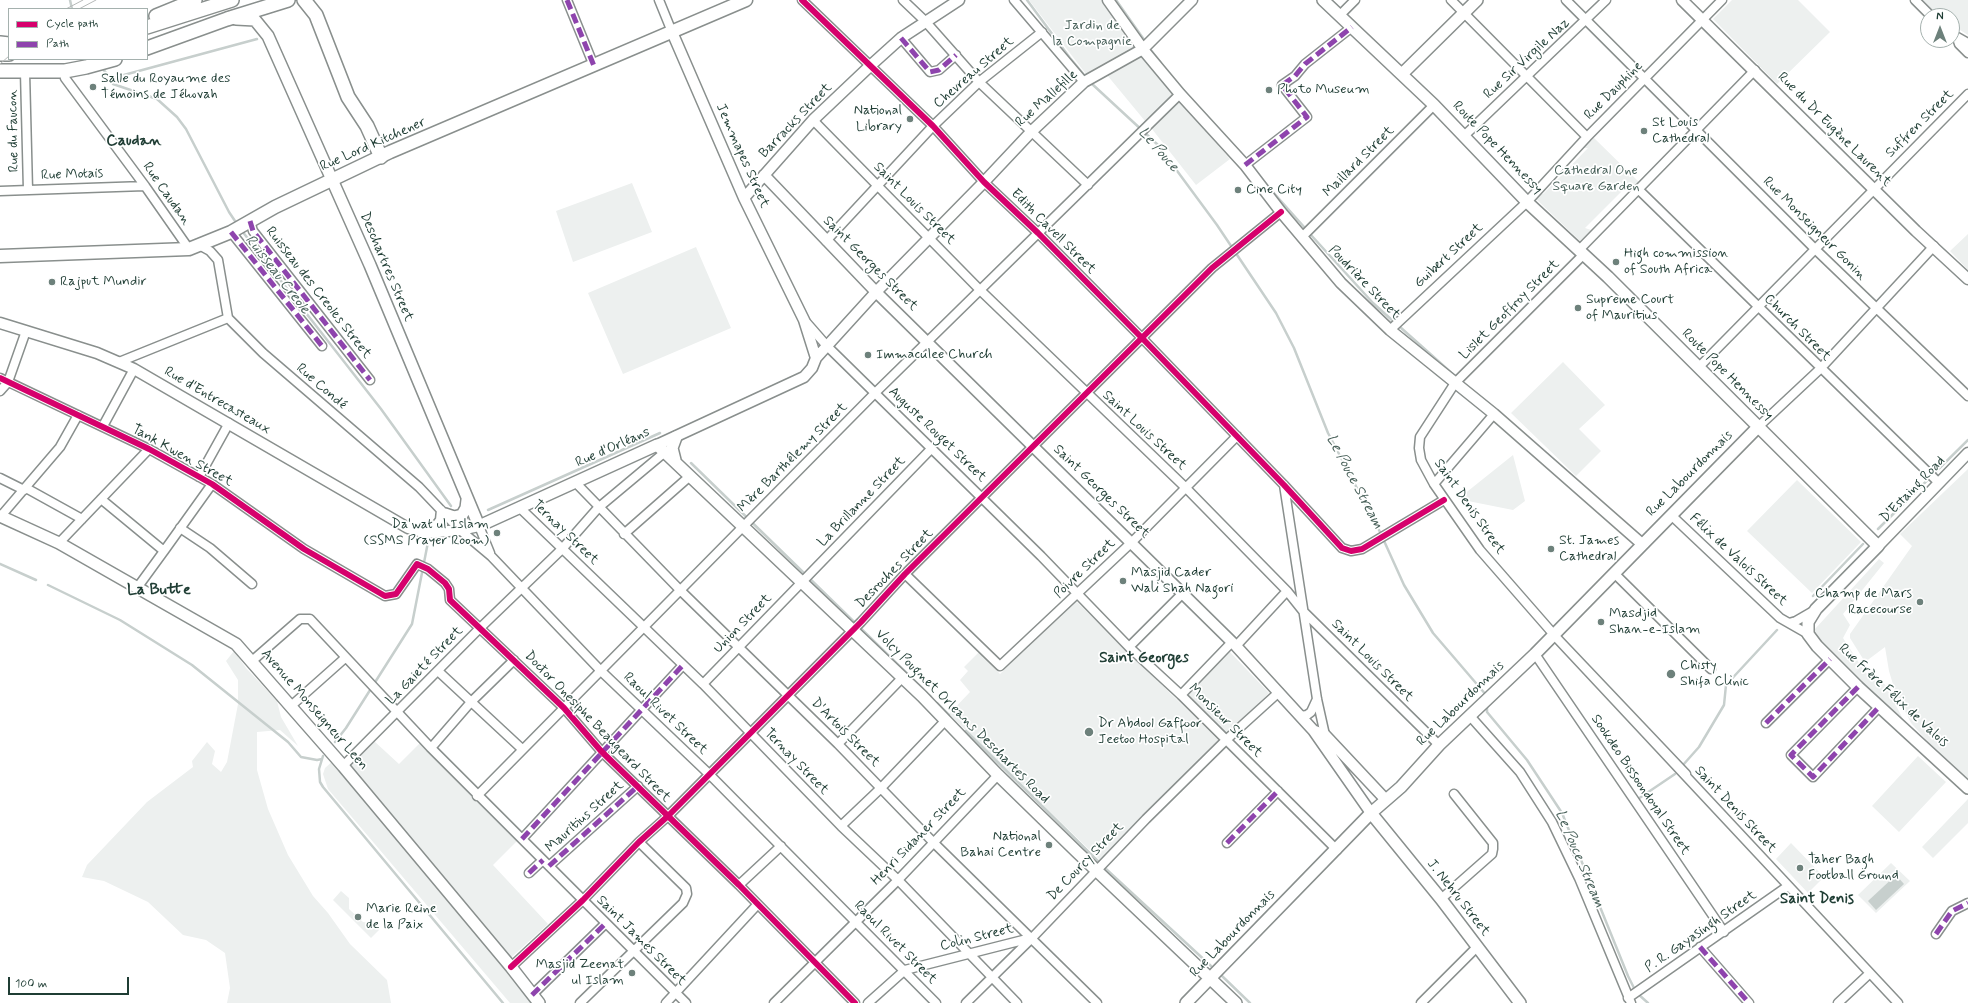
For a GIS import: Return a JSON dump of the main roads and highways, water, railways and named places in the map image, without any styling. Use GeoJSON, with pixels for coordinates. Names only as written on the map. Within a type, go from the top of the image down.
{"type":"FeatureCollection","features":[{"type":"Feature","properties":{"kind":"highway"},"geometry":{"type":"LineString","coordinates":[[151,15],[173,0]]}},
{"type":"Feature","properties":{"kind":"highway"},"geometry":{"type":"LineString","coordinates":[[151,15],[194,0]]}},
{"type":"Feature","properties":{"kind":"highway"},"geometry":{"type":"LineString","coordinates":[[148,27],[232,0]]}},
{"type":"Feature","properties":{"kind":"highway"},"geometry":{"type":"LineString","coordinates":[[148,40],[272,0]]}},
{"type":"Feature","properties":{"kind":"highway"},"geometry":{"type":"LineString","coordinates":[[148,48],[227,19],[288,0]]}},
{"type":"Feature","properties":{"kind":"highway"},"geometry":{"type":"LineString","coordinates":[[304,0],[316,15],[348,97],[367,126],[381,157]]}},
{"type":"Feature","properties":{"kind":"highway"},"geometry":{"type":"LineString","coordinates":[[0,63],[85,63],[108,60]]}},
{"type":"Feature","properties":{"kind":"highway"},"geometry":{"type":"LineString","coordinates":[[0,71],[25,72],[65,70],[85,63]]}},
{"type":"Feature","properties":{"kind":"main road","name":"Rue Lord Kitchener"},"geometry":{"type":"LineString","coordinates":[[0,256],[194,247],[241,226],[332,179],[381,157],[746,0]]}},
{"type":"Feature","properties":{"kind":"main road","name":"Route Pope Hennessy"},"geometry":{"type":"LineString","coordinates":[[1324,0],[1434,105],[1527,202],[1581,252],[1878,546],[1816,609],[1808,622],[1808,634]]}},
{"type":"Feature","properties":{"kind":"main road"},"geometry":{"type":"LineString","coordinates":[[1402,74],[1477,0]]}},
{"type":"Feature","properties":{"kind":"main road","name":"Deschartres Street"},"geometry":{"type":"LineString","coordinates":[[227,19],[248,18],[255,20],[262,26],[268,36],[299,102],[412,364],[479,526]]}},
{"type":"Feature","properties":{"kind":"main road","name":"Rue Labourdonnais"},"geometry":{"type":"LineString","coordinates":[[1186,1003],[1372,813],[1401,787],[1439,745],[1535,654],[1758,427]]}},
{"type":"Feature","properties":{"kind":"main road"},"geometry":{"type":"LineString","coordinates":[[676,437],[672,448],[673,457],[678,464]]}},
{"type":"Feature","properties":{"kind":"main road","name":"Volcy Pougnet Orleans Deschartes Road"},"geometry":{"type":"LineString","coordinates":[[661,449],[744,526],[902,678],[998,775],[1100,867],[1236,1003]]}},
{"type":"Feature","properties":{"kind":"main road","name":"Rue d'Orléans"},"geometry":{"type":"LineString","coordinates":[[479,526],[575,482],[661,449]]}},
{"type":"Feature","properties":{"kind":"main road"},"geometry":{"type":"LineString","coordinates":[[443,512],[454,517],[462,515],[466,508],[467,500]]}},
{"type":"Feature","properties":{"kind":"main road","name":"Avenue Monseigneur Leen"},"geometry":{"type":"LineString","coordinates":[[1,516],[59,543],[236,644],[343,766],[536,999]]}},
{"type":"Feature","properties":{"kind":"main road","name":"Rue Frère Félix de Valois"},"geometry":{"type":"LineString","coordinates":[[1808,634],[1811,640],[1858,687],[1968,788]]}},
{"type":"Feature","properties":{"kind":"main road","name":"J. Nehru Street"},"geometry":{"type":"LineString","coordinates":[[1372,813],[1520,1003]]}},
{"type":"Feature","properties":{"kind":"waterway","name":"Ruisseau Creole"},"geometry":{"type":"LineString","coordinates":[[70,0],[72,8]]}},
{"type":"Feature","properties":{"kind":"waterway","name":"Le Pouce"},"geometry":{"type":"LineString","coordinates":[[1027,0],[1085,76]]}},
{"type":"Feature","properties":{"kind":"waterway"},"geometry":{"type":"LineString","coordinates":[[1116,0],[1145,41]]}},
{"type":"Feature","properties":{"kind":"waterway"},"geometry":{"type":"LineString","coordinates":[[109,79],[257,39]]}},
{"type":"Feature","properties":{"kind":"waterway"},"geometry":{"type":"LineString","coordinates":[[1150,49],[1161,63]]}},
{"type":"Feature","properties":{"kind":"waterway","name":"Ruisseau Creole"},"geometry":{"type":"LineString","coordinates":[[102,67],[113,84],[157,99],[177,117],[186,129],[229,212],[237,224]]}},
{"type":"Feature","properties":{"kind":"waterway","name":"Le Pouce Stream"},"geometry":{"type":"LineString","coordinates":[[1091,83],[1158,145],[1217,225],[1276,313],[1294,348],[1328,433],[1380,532],[1404,585],[1433,633],[1487,696]]}},
{"type":"Feature","properties":{"kind":"waterway"},"geometry":{"type":"LineString","coordinates":[[1264,182],[1305,228]]}},
{"type":"Feature","properties":{"kind":"waterway","name":"Ruisseau Creole"},"geometry":{"type":"LineString","coordinates":[[242,231],[381,409],[451,506]]}},
{"type":"Feature","properties":{"kind":"waterway"},"geometry":{"type":"LineString","coordinates":[[1311,235],[1373,303],[1393,321]]}},
{"type":"Feature","properties":{"kind":"waterway"},"geometry":{"type":"LineString","coordinates":[[1400,327],[1455,376]]}},
{"type":"Feature","properties":{"kind":"waterway"},"geometry":{"type":"LineString","coordinates":[[488,510],[660,433]]}},
{"type":"Feature","properties":{"kind":"waterway"},"geometry":{"type":"LineString","coordinates":[[1878,529],[1968,440]]}},
{"type":"Feature","properties":{"kind":"waterway"},"geometry":{"type":"LineString","coordinates":[[691,463],[923,689]]}},
{"type":"Feature","properties":{"kind":"waterway"},"geometry":{"type":"LineString","coordinates":[[335,742],[346,728],[412,624],[429,537]]}},
{"type":"Feature","properties":{"kind":"waterway"},"geometry":{"type":"LineString","coordinates":[[1813,596],[1863,544]]}},
{"type":"Feature","properties":{"kind":"waterway"},"geometry":{"type":"LineString","coordinates":[[0,564],[36,580]]}},
{"type":"Feature","properties":{"kind":"waterway"},"geometry":{"type":"LineString","coordinates":[[48,585],[120,620],[192,665],[288,742],[301,757],[317,760],[322,759]]}},
{"type":"Feature","properties":{"kind":"waterway"},"geometry":{"type":"LineString","coordinates":[[1683,765],[1699,747],[1724,705],[1726,685],[1777,630]]}},
{"type":"Feature","properties":{"kind":"waterway"},"geometry":{"type":"LineString","coordinates":[[937,703],[949,715]]}},
{"type":"Feature","properties":{"kind":"waterway","name":"Le Pouce Stream"},"geometry":{"type":"LineString","coordinates":[[1487,705],[1487,712],[1527,760],[1562,813],[1635,990]]}},
{"type":"Feature","properties":{"kind":"waterway"},"geometry":{"type":"LineString","coordinates":[[966,731],[1106,869],[1211,966]]}},
{"type":"Feature","properties":{"kind":"waterway"},"geometry":{"type":"LineString","coordinates":[[323,756],[319,769],[320,782],[323,787],[503,1003]]}},
{"type":"Feature","properties":{"kind":"waterway"},"geometry":{"type":"LineString","coordinates":[[1638,799],[1675,774]]}},
{"type":"Feature","properties":{"kind":"waterway"},"geometry":{"type":"LineString","coordinates":[[1222,976],[1250,1003]]}},
{"type":"Feature","properties":{"kind":"waterway","name":"Le Pouce Stream"},"geometry":{"type":"LineString","coordinates":[[1638,994],[1648,1003]]}},
{"type":"Feature","properties":{"kind":"tram line"},"geometry":{"type":"LineString","coordinates":[[68,8],[83,0]]}},
{"type":"Feature","properties":{"kind":"tram line"},"geometry":{"type":"LineString","coordinates":[[81,8],[96,0]]}},
{"type":"Feature","properties":{"kind":"tram line"},"geometry":{"type":"LineString","coordinates":[[0,64],[8,57]]}},
{"type":"Feature","properties":{"kind":"place","name":"Salle du Royaume des Témoins de Jéhovah"},"geometry":{"type":"Point","coordinates":[93,87]}},
{"type":"Feature","properties":{"kind":"place","name":"Photo Museum"},"geometry":{"type":"Point","coordinates":[1269,90]}},
{"type":"Feature","properties":{"kind":"place","name":"National Library"},"geometry":{"type":"Point","coordinates":[910,119]}},
{"type":"Feature","properties":{"kind":"place","name":"St Louis Cathedral"},"geometry":{"type":"Point","coordinates":[1644,131]}},
{"type":"Feature","properties":{"kind":"place","name":"Cine City"},"geometry":{"type":"Point","coordinates":[1238,190]}},
{"type":"Feature","properties":{"kind":"place","name":"High commission of South Africa"},"geometry":{"type":"Point","coordinates":[1616,262]}},
{"type":"Feature","properties":{"kind":"place","name":"Rajput Mundir"},"geometry":{"type":"Point","coordinates":[52,282]}},
{"type":"Feature","properties":{"kind":"place","name":"Supreme Court of Mauritius"},"geometry":{"type":"Point","coordinates":[1578,308]}},
{"type":"Feature","properties":{"kind":"place","name":"Immaculee Church"},"geometry":{"type":"Point","coordinates":[868,355]}},
{"type":"Feature","properties":{"kind":"place","name":"Da'wat ul Islam (SSMS Prayer Room)"},"geometry":{"type":"Point","coordinates":[497,533]}},
{"type":"Feature","properties":{"kind":"place","name":"St. James Cathedral"},"geometry":{"type":"Point","coordinates":[1551,549]}},
{"type":"Feature","properties":{"kind":"place","name":"Masjid Cader Wali Shah Nagori"},"geometry":{"type":"Point","coordinates":[1123,581]}},
{"type":"Feature","properties":{"kind":"place","name":"Champ de Mars Racecourse"},"geometry":{"type":"Point","coordinates":[1920,602]}},
{"type":"Feature","properties":{"kind":"place","name":"Masdjid Shan-e-Islam"},"geometry":{"type":"Point","coordinates":[1601,622]}},
{"type":"Feature","properties":{"kind":"place","name":"Chisty Shifa Clinic"},"geometry":{"type":"Point","coordinates":[1671,674]}},
{"type":"Feature","properties":{"kind":"place","name":"Dr Abdool Gaffoor Jeetoo Hospital"},"geometry":{"type":"Point","coordinates":[1089,732]}},
{"type":"Feature","properties":{"kind":"place","name":"National Bahai Centre"},"geometry":{"type":"Point","coordinates":[1049,845]}},
{"type":"Feature","properties":{"kind":"place","name":"Taher Bagh Football Ground"},"geometry":{"type":"Point","coordinates":[1800,868]}},
{"type":"Feature","properties":{"kind":"place","name":"Marie Reine de la Paix"},"geometry":{"type":"Point","coordinates":[358,917]}},
{"type":"Feature","properties":{"kind":"place","name":"Masjid Zeenat ul Islam"},"geometry":{"type":"Point","coordinates":[632,973]}},
{"type":"Feature","properties":{"kind":"district","name":"Caudan"},"geometry":{"type":"Point","coordinates":[134,142]}},
{"type":"Feature","properties":{"kind":"district","name":"La Butte"},"geometry":{"type":"Point","coordinates":[159,591]}},
{"type":"Feature","properties":{"kind":"district","name":"Saint Georges"},"geometry":{"type":"Point","coordinates":[1144,659]}},
{"type":"Feature","properties":{"kind":"district","name":"Saint Denis"},"geometry":{"type":"Point","coordinates":[1817,900]}},
{"type":"Feature","properties":{"kind":"park label","name":"Jardin de la Compagnie"},"geometry":{"type":"Point","coordinates":[1092,34]}},
{"type":"Feature","properties":{"kind":"park label","name":"Cathedral One Square Garden"},"geometry":{"type":"Point","coordinates":[1596,180]}}]}
